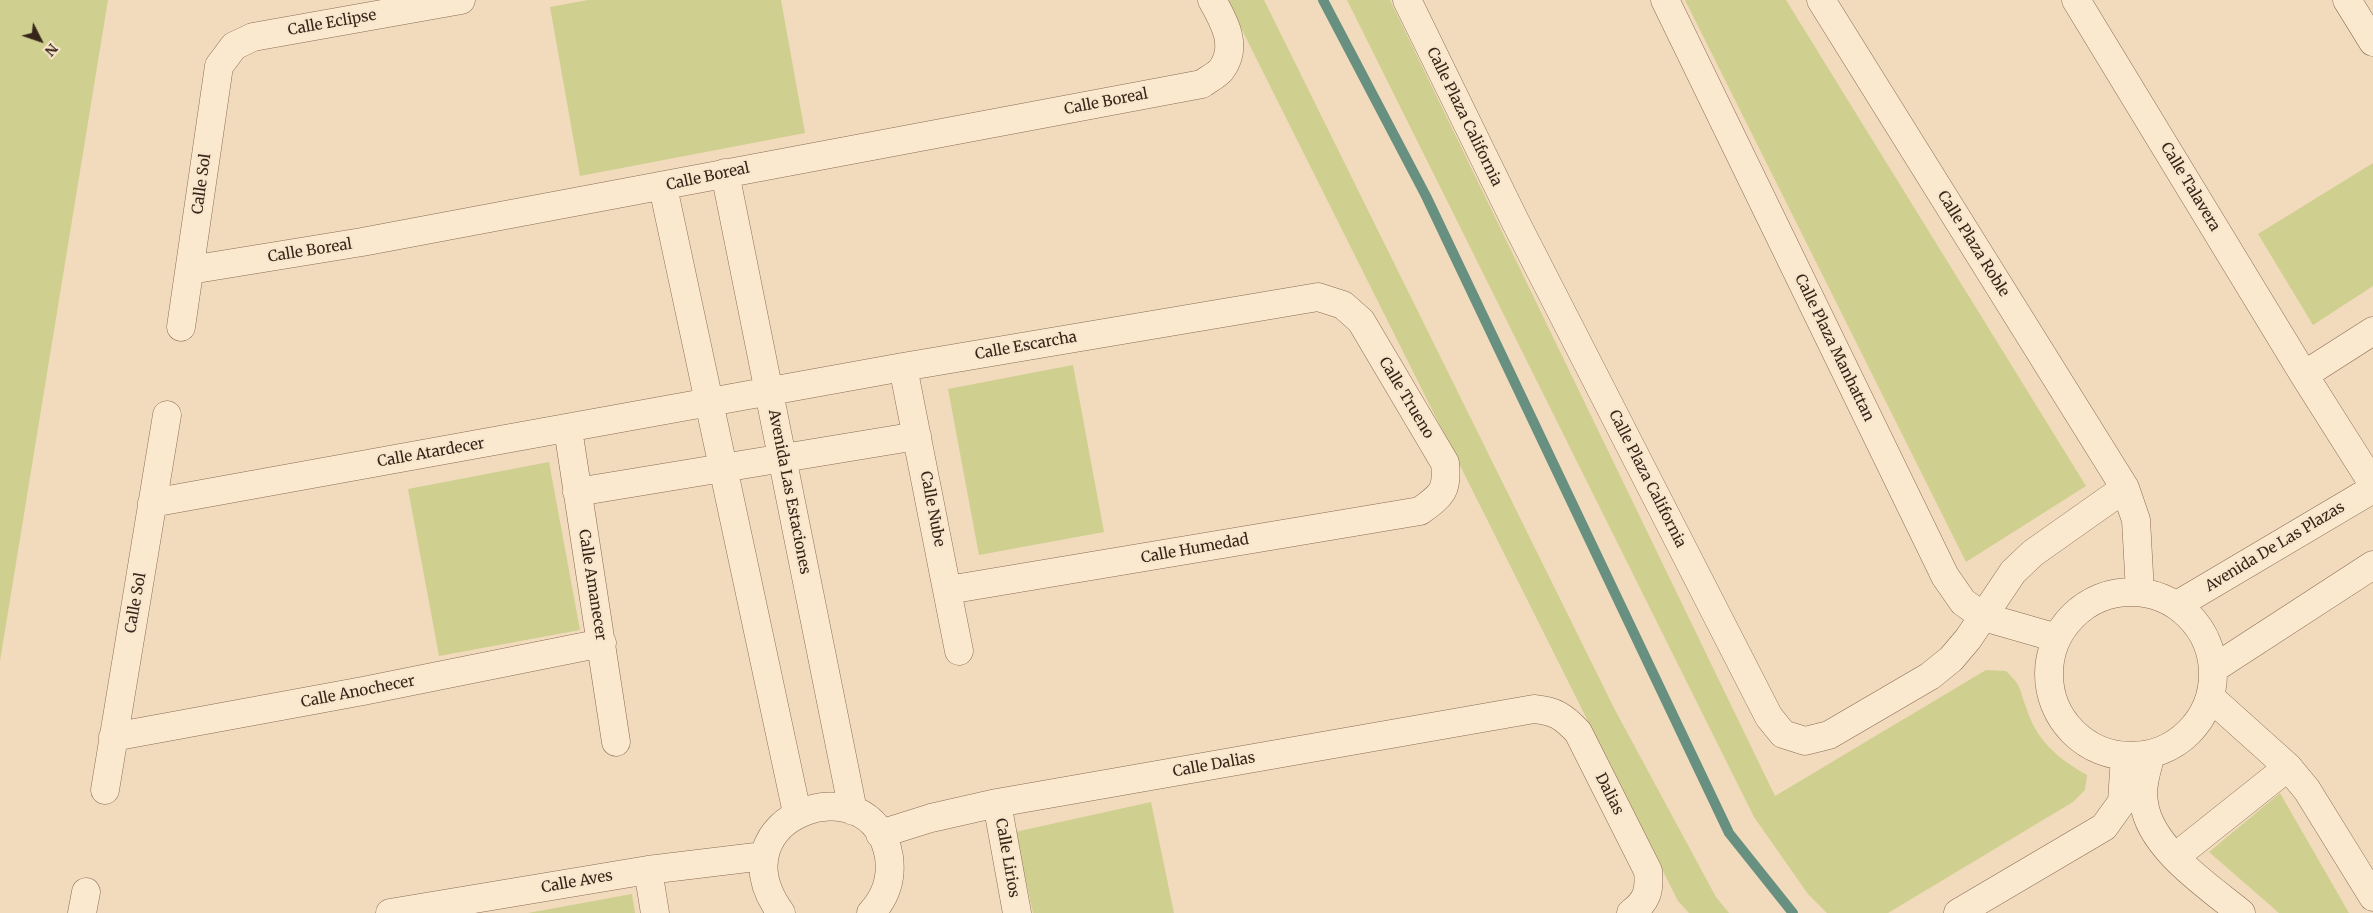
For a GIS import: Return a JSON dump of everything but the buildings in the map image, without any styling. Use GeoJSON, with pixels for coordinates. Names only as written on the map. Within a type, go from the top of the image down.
{"type":"FeatureCollection","features":[{"type":"Feature","properties":{"kind":"street","name":"Calle Eclipse"},"geometry":{"type":"LineString","coordinates":[[234,46],[253,38],[461,0]]}},
{"type":"Feature","properties":{"kind":"street","name":"Calle Boreal"},"geometry":{"type":"LineString","coordinates":[[190,270],[362,242],[663,187],[725,173],[1202,84],[1221,70],[1229,52],[1229,31],[1212,0]]}},
{"type":"Feature","properties":{"kind":"street","name":"Calle Plaza California"},"geometry":{"type":"LineString","coordinates":[[1407,0],[1515,221],[1768,717],[1783,734],[1805,741],[1829,736],[1930,676],[1950,659],[1984,617]]}},
{"type":"Feature","properties":{"kind":"street","name":"Calle Plaza Manhattan"},"geometry":{"type":"LineString","coordinates":[[1665,0],[1945,576],[1963,602],[1984,617],[2057,638]]}},
{"type":"Feature","properties":{"kind":"street","name":"Calle Plaza Roble"},"geometry":{"type":"LineString","coordinates":[[1821,0],[2125,488],[2136,520],[2140,592]]}},
{"type":"Feature","properties":{"kind":"street","name":"Calle Talavera"},"geometry":{"type":"LineString","coordinates":[[2076,0],[2304,375],[2373,484]]}},
{"type":"Feature","properties":{"kind":"street"},"geometry":{"type":"LineString","coordinates":[[2347,0],[2373,42]]}},
{"type":"Feature","properties":{"kind":"street","name":"Calle Sol"},"geometry":{"type":"LineString","coordinates":[[181,327],[219,66],[234,46]]}},
{"type":"Feature","properties":{"kind":"street","name":"Avenida Las Estaciones"},"geometry":{"type":"LineString","coordinates":[[725,173],[853,811]]}},
{"type":"Feature","properties":{"kind":"street"},"geometry":{"type":"LineString","coordinates":[[663,187],[797,813]]}},
{"type":"Feature","properties":{"kind":"street","name":"Calle Escarcha"},"geometry":{"type":"LineString","coordinates":[[709,403],[903,367],[1318,297],[1343,305]]}},
{"type":"Feature","properties":{"kind":"street","name":"Calle Trueno"},"geometry":{"type":"LineString","coordinates":[[1343,305],[1361,321],[1445,463],[1447,481],[1438,498]]}},
{"type":"Feature","properties":{"kind":"street"},"geometry":{"type":"LineString","coordinates":[[2304,375],[2372,333]]}},
{"type":"Feature","properties":{"kind":"street","name":"Calle Nube"},"geometry":{"type":"LineString","coordinates":[[903,367],[959,651]]}},
{"type":"Feature","properties":{"kind":"street","name":"Calle Atardecer"},"geometry":{"type":"LineString","coordinates":[[152,503],[709,403]]}},
{"type":"Feature","properties":{"kind":"street","name":"Calle Sol"},"geometry":{"type":"LineString","coordinates":[[106,790],[113,737],[167,415]]}},
{"type":"Feature","properties":{"kind":"street","name":"Calle Amanecer"},"geometry":{"type":"LineString","coordinates":[[568,429],[616,742]]}},
{"type":"Feature","properties":{"kind":"street"},"geometry":{"type":"LineString","coordinates":[[577,492],[918,436]]}},
{"type":"Feature","properties":{"kind":"street"},"geometry":{"type":"LineString","coordinates":[[1984,617],[2013,572],[2033,553],[2125,488]]}},
{"type":"Feature","properties":{"kind":"street","name":"Avenida De Las Plazas"},"geometry":{"type":"LineString","coordinates":[[2178,605],[2373,489]]}},
{"type":"Feature","properties":{"kind":"street","name":"Calle Humedad"},"geometry":{"type":"LineString","coordinates":[[948,590],[1420,511],[1438,498]]}},
{"type":"Feature","properties":{"kind":"street"},"geometry":{"type":"LineString","coordinates":[[2213,669],[2373,565]]}},
{"type":"Feature","properties":{"kind":"street"},"geometry":{"type":"LineString","coordinates":[[2140,592],[2157,596],[2178,605],[2195,621],[2207,641],[2213,669],[2210,697],[2197,722],[2177,742],[2138,755],[2098,750],[2076,736],[2059,715],[2050,690],[2049,663],[2057,638],[2070,618],[2088,603],[2105,596],[2140,592]]}},
{"type":"Feature","properties":{"kind":"street","name":"Calle Anochecer"},"geometry":{"type":"LineString","coordinates":[[113,737],[362,691],[602,643]]}},
{"type":"Feature","properties":{"kind":"street"},"geometry":{"type":"LineString","coordinates":[[2210,697],[2288,767],[2307,790],[2373,897]]}},
{"type":"Feature","properties":{"kind":"street","name":"Calle Dalias"},"geometry":{"type":"LineString","coordinates":[[880,834],[931,818],[997,803],[1534,708],[1550,710]]}},
{"type":"Feature","properties":{"kind":"street","name":"Dalias"},"geometry":{"type":"LineString","coordinates":[[1550,710],[1564,718],[1578,732],[1648,871],[1650,890],[1642,905],[1631,913]]}},
{"type":"Feature","properties":{"kind":"street"},"geometry":{"type":"LineString","coordinates":[[2138,755],[2144,777],[2144,804],[2154,831],[2174,857],[2240,913]]}},
{"type":"Feature","properties":{"kind":"street"},"geometry":{"type":"LineString","coordinates":[[1958,913],[2104,827],[2122,802],[2138,755]]}},
{"type":"Feature","properties":{"kind":"street"},"geometry":{"type":"LineString","coordinates":[[2174,857],[2288,767]]}},
{"type":"Feature","properties":{"kind":"street","name":"Calle Lirios"},"geometry":{"type":"LineString","coordinates":[[997,803],[1017,913]]}},
{"type":"Feature","properties":{"kind":"street"},"geometry":{"type":"LineString","coordinates":[[781,913],[769,897],[763,877],[764,856],[771,839],[782,824],[797,813],[815,806],[834,806],[853,811],[872,824],[880,834],[888,850],[890,868],[888,886],[880,903],[871,913]]}},
{"type":"Feature","properties":{"kind":"street","name":"Calle Aves"},"geometry":{"type":"LineString","coordinates":[[390,913],[648,870],[764,856]]}},
{"type":"Feature","properties":{"kind":"street"},"geometry":{"type":"LineString","coordinates":[[648,870],[656,913]]}},
{"type":"Feature","properties":{"kind":"green space"},"geometry":{"type":"Polygon","coordinates":[[[0,0],[108,0],[0,661],[0,0]]]}},
{"type":"Feature","properties":{"kind":"green space"},"geometry":{"type":"Polygon","coordinates":[[[588,0],[781,0],[805,133],[580,176],[550,7],[588,0]]]}},
{"type":"Feature","properties":{"kind":"green space"},"geometry":{"type":"Polygon","coordinates":[[[1227,0],[1264,0],[1615,710],[1716,897],[1729,913],[1689,913],[1678,901],[1227,0]]]}},
{"type":"Feature","properties":{"kind":"green space"},"geometry":{"type":"Polygon","coordinates":[[[1347,0],[1390,0],[1775,796],[1986,670],[2006,671],[2019,688],[2030,719],[2042,739],[2058,755],[2087,775],[2085,790],[2073,802],[1888,913],[1827,913],[1808,894],[1754,817],[1347,0]]]}},
{"type":"Feature","properties":{"kind":"green space"},"geometry":{"type":"Polygon","coordinates":[[[1685,0],[1786,0],[2086,486],[1966,562],[1685,0]]]}},
{"type":"Feature","properties":{"kind":"green space"},"geometry":{"type":"Polygon","coordinates":[[[2373,163],[2373,286],[2313,325],[2258,234],[2373,163]]]}},
{"type":"Feature","properties":{"kind":"green space"},"geometry":{"type":"Polygon","coordinates":[[[1073,365],[1104,532],[979,555],[948,389],[1073,365]]]}},
{"type":"Feature","properties":{"kind":"green space"},"geometry":{"type":"Polygon","coordinates":[[[549,462],[580,630],[439,656],[408,489],[549,462]]]}},
{"type":"Feature","properties":{"kind":"green space"},"geometry":{"type":"Polygon","coordinates":[[[2280,793],[2349,913],[2279,913],[2209,852],[2280,793]]]}},
{"type":"Feature","properties":{"kind":"green space"},"geometry":{"type":"Polygon","coordinates":[[[1151,802],[1174,913],[1033,913],[1015,832],[1151,802]]]}},
{"type":"Feature","properties":{"kind":"green space"},"geometry":{"type":"Polygon","coordinates":[[[632,894],[635,913],[528,913],[632,894]]]}},
{"type":"Feature","properties":{"kind":"waterway"},"geometry":{"type":"LineString","coordinates":[[1323,0],[1426,196],[1729,833],[1793,913]]}}]}
